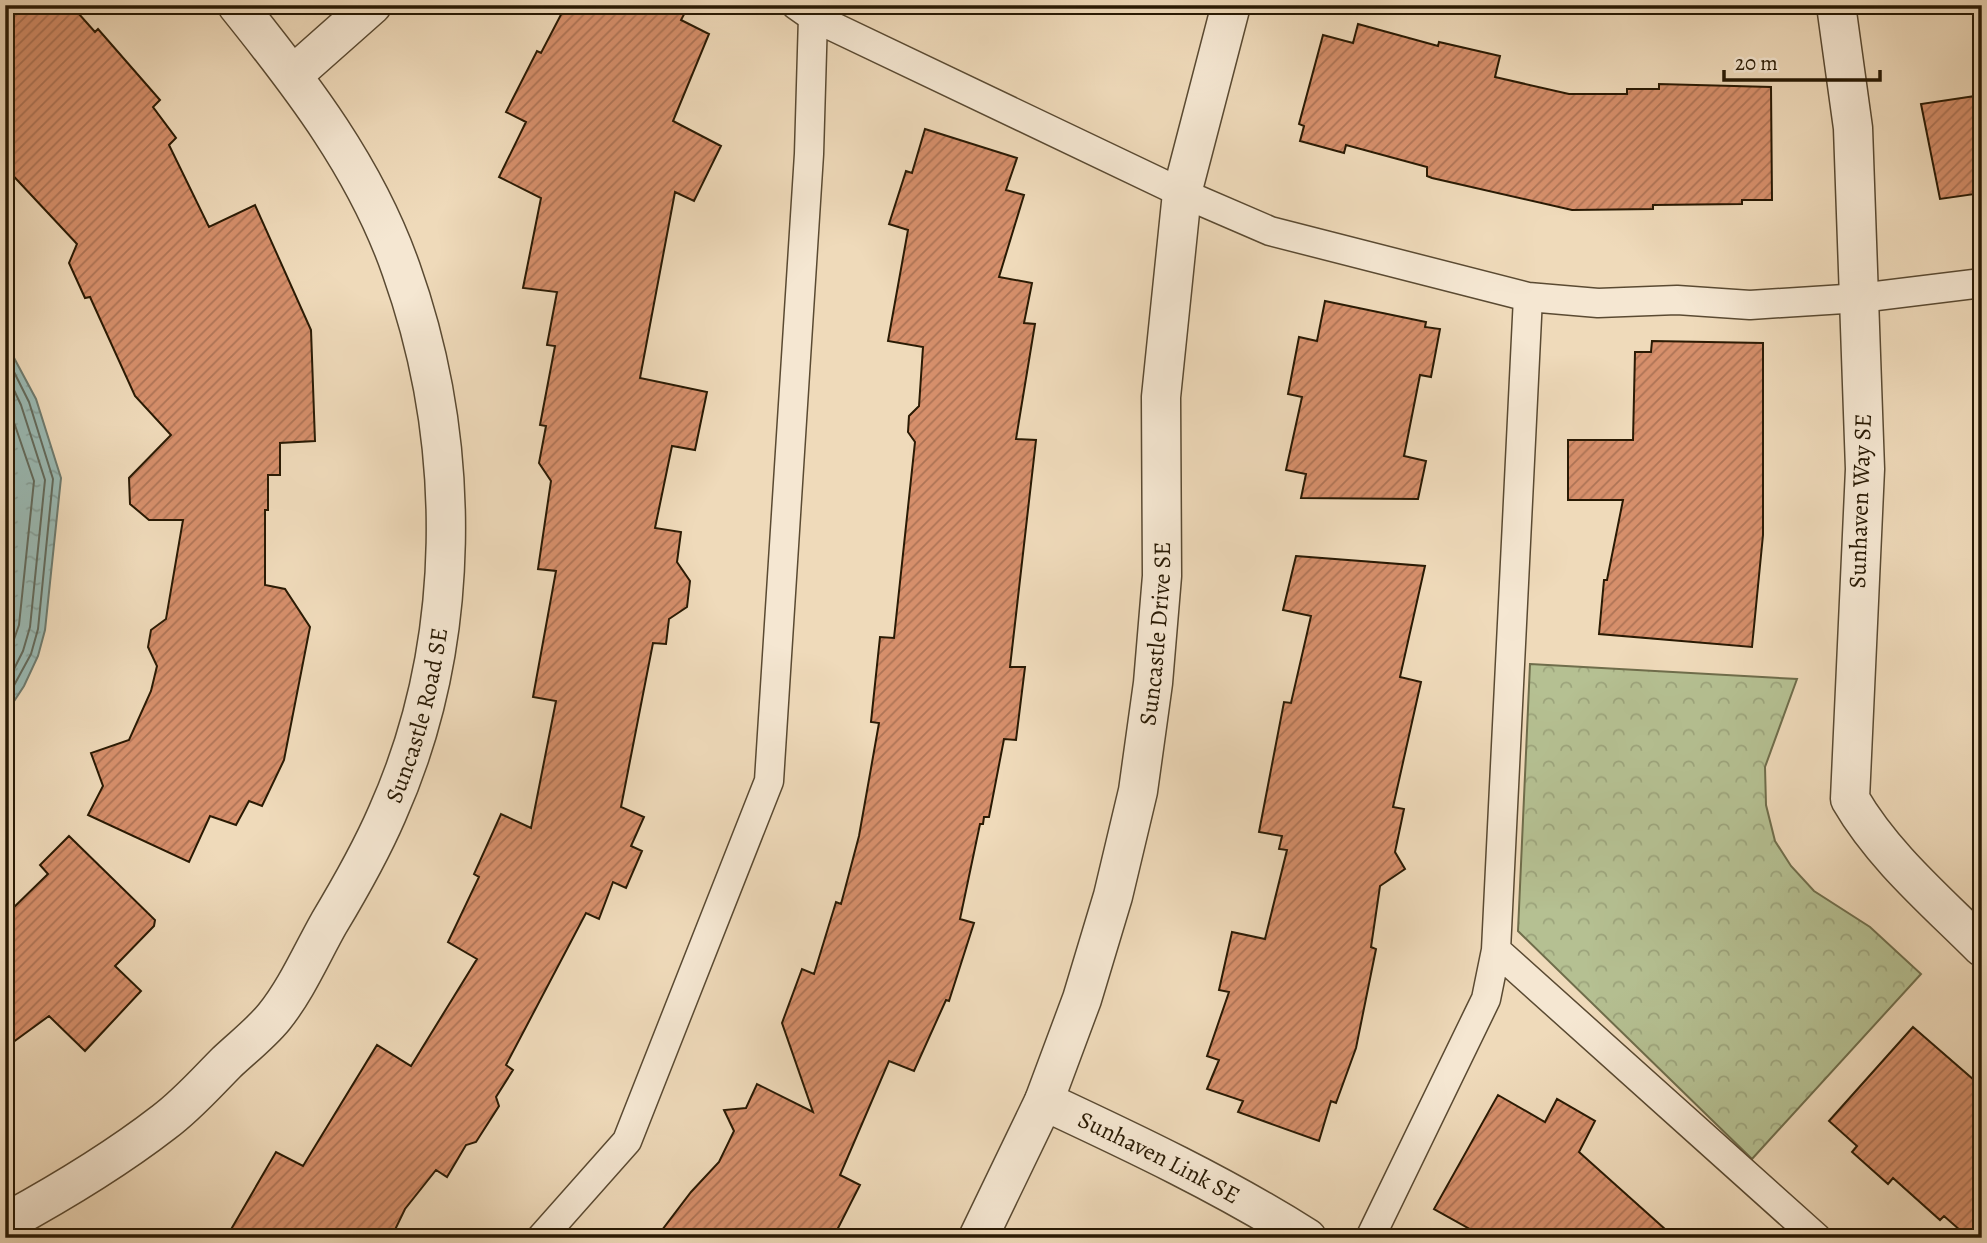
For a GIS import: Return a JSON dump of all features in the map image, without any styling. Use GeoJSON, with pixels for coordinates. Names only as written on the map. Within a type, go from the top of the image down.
{"type":"FeatureCollection","features":[{"type":"Feature","properties":{"kind":"street","name":"Suncastle Road SE"},"geometry":{"type":"LineString","coordinates":[[5,1223],[50,1198],[167,1121],[275,1016],[338,908],[387,814],[411,750],[430,683],[441,615],[447,533],[445,478],[437,409],[423,337],[400,267],[371,199],[336,135],[293,75],[237,5]]}},
{"type":"Feature","properties":{"kind":"street"},"geometry":{"type":"LineString","coordinates":[[293,75],[372,5]]}},
{"type":"Feature","properties":{"kind":"street","name":"Suncastle Drive SE"},"geometry":{"type":"LineString","coordinates":[[978,1238],[1044,1101],[1082,999],[1113,896],[1140,777],[1153,683],[1162,576],[1161,397],[1182,194],[1231,5]]}},
{"type":"Feature","properties":{"kind":"street","name":"Sunhaven Way SE"},"geometry":{"type":"LineString","coordinates":[[1836,5],[1853,128],[1864,469],[1850,799],[1867,829],[1982,947]]}},
{"type":"Feature","properties":{"kind":"street","name":"Sunhaven Link SE"},"geometry":{"type":"LineString","coordinates":[[1044,1101],[1184,1167],[1250,1202],[1307,1238]]}},
{"type":"Feature","properties":{"kind":"lane"},"geometry":{"type":"LineString","coordinates":[[541,1238],[627,1141],[769,781],[809,154],[805,11],[1182,194],[1269,231],[1528,297],[1598,303],[1677,300],[1750,305],[1860,298],[1982,283]]}},
{"type":"Feature","properties":{"kind":"lane"},"geometry":{"type":"LineString","coordinates":[[1370,1238],[1486,999],[1496,950],[1528,297]]}},
{"type":"Feature","properties":{"kind":"lane"},"geometry":{"type":"LineString","coordinates":[[1496,950],[1817,1238]]}},
{"type":"Feature","properties":{"kind":"green space"},"geometry":{"type":"Polygon","coordinates":[[[1530,664],[1797,679],[1765,767],[1766,805],[1775,841],[1791,866],[1814,891],[1870,927],[1921,974],[1752,1159],[1518,931],[1530,664]]]}},
{"type":"Feature","properties":{"kind":"water"},"geometry":{"type":"Polygon","coordinates":[[[5,341],[36,399],[61,478],[45,630],[38,656],[24,686],[5,715],[5,341]]]}},
{"type":"Feature","properties":{"kind":"building"},"geometry":{"type":"Polygon","coordinates":[[[5,5],[71,5],[95,32],[98,29],[160,100],[153,107],[176,138],[169,145],[209,227],[255,205],[311,330],[315,441],[280,443],[280,475],[268,475],[268,510],[265,510],[265,585],[285,589],[310,627],[284,760],[262,806],[249,801],[236,825],[210,816],[189,862],[88,815],[103,786],[91,753],[129,740],[151,691],[157,666],[148,647],[151,630],[166,619],[183,520],[149,520],[130,504],[129,478],[171,435],[135,396],[90,297],[85,298],[69,263],[77,244],[5,167],[5,5]]]}},
{"type":"Feature","properties":{"kind":"building"},"geometry":{"type":"Polygon","coordinates":[[[566,5],[689,5],[681,20],[709,34],[673,121],[721,146],[694,201],[675,192],[640,378],[707,392],[695,450],[672,446],[655,528],[681,532],[677,562],[690,581],[687,607],[669,619],[666,644],[653,643],[621,807],[644,817],[631,846],[642,851],[626,888],[613,882],[599,919],[586,913],[506,1065],[513,1070],[496,1097],[499,1106],[476,1142],[466,1145],[447,1177],[436,1170],[405,1209],[391,1238],[226,1238],[276,1152],[303,1166],[377,1045],[411,1066],[477,959],[448,942],[479,877],[474,874],[501,814],[531,828],[556,701],[533,697],[556,571],[538,569],[551,481],[539,463],[546,426],[540,425],[555,346],[547,345],[557,292],[523,288],[541,198],[499,177],[526,122],[506,112],[537,51],[541,53],[566,5]]]}},
{"type":"Feature","properties":{"kind":"building"},"geometry":{"type":"Polygon","coordinates":[[[1358,24],[1438,46],[1439,42],[1500,56],[1495,77],[1569,94],[1627,94],[1627,89],[1659,89],[1659,84],[1771,87],[1772,200],[1742,200],[1742,204],[1653,205],[1653,209],[1572,210],[1432,178],[1427,176],[1427,167],[1346,145],[1344,153],[1300,141],[1304,126],[1299,124],[1323,35],[1353,43],[1358,24]]]}},
{"type":"Feature","properties":{"kind":"building"},"geometry":{"type":"Polygon","coordinates":[[[1982,95],[1982,193],[1940,199],[1921,104],[1982,95]]]}},
{"type":"Feature","properties":{"kind":"building"},"geometry":{"type":"Polygon","coordinates":[[[925,129],[1017,158],[1006,190],[1024,195],[999,277],[1032,283],[1024,323],[1035,324],[1016,439],[1036,440],[1010,667],[1025,667],[1016,740],[1004,739],[989,817],[984,817],[983,824],[980,824],[960,919],[974,923],[949,1001],[946,1000],[914,1071],[889,1061],[840,1175],[860,1185],[833,1238],[656,1238],[691,1192],[719,1162],[734,1131],[724,1110],[746,1108],[757,1084],[813,1112],[782,1023],[802,969],[814,974],[836,902],[841,904],[859,836],[879,723],[871,722],[880,637],[894,638],[915,442],[908,432],[909,416],[919,406],[923,347],[888,341],[908,230],[889,224],[906,171],[912,173],[925,129]]]}},
{"type":"Feature","properties":{"kind":"building"},"geometry":{"type":"Polygon","coordinates":[[[1325,301],[1426,322],[1425,327],[1440,329],[1431,377],[1420,375],[1404,456],[1426,461],[1418,499],[1301,498],[1306,474],[1286,470],[1302,397],[1288,394],[1299,337],[1317,341],[1325,301]]]}},
{"type":"Feature","properties":{"kind":"building"},"geometry":{"type":"Polygon","coordinates":[[[1652,341],[1763,343],[1763,535],[1752,647],[1599,634],[1604,580],[1607,580],[1623,500],[1568,500],[1568,440],[1633,440],[1635,352],[1651,352],[1652,341]]]}},
{"type":"Feature","properties":{"kind":"building"},"geometry":{"type":"Polygon","coordinates":[[[1296,556],[1425,566],[1400,677],[1421,682],[1393,807],[1404,809],[1395,852],[1405,869],[1380,886],[1371,947],[1376,949],[1356,1048],[1336,1103],[1331,1101],[1319,1141],[1238,1112],[1243,1101],[1207,1089],[1219,1060],[1207,1056],[1229,992],[1219,990],[1232,932],[1265,939],[1287,850],[1279,849],[1282,836],[1259,832],[1284,702],[1291,703],[1311,616],[1283,610],[1296,556]]]}},
{"type":"Feature","properties":{"kind":"building"},"geometry":{"type":"Polygon","coordinates":[[[69,836],[155,920],[154,926],[115,966],[141,991],[85,1051],[49,1016],[5,1048],[5,916],[48,874],[40,865],[69,836]]]}},
{"type":"Feature","properties":{"kind":"building"},"geometry":{"type":"Polygon","coordinates":[[[1913,1027],[1982,1087],[1982,1238],[1969,1238],[1944,1216],[1940,1220],[1893,1178],[1888,1184],[1852,1152],[1857,1146],[1829,1121],[1913,1027]]]}},
{"type":"Feature","properties":{"kind":"building"},"geometry":{"type":"Polygon","coordinates":[[[1498,1095],[1545,1122],[1557,1099],[1595,1121],[1579,1152],[1675,1238],[1486,1238],[1434,1209],[1498,1095]]]}}]}
